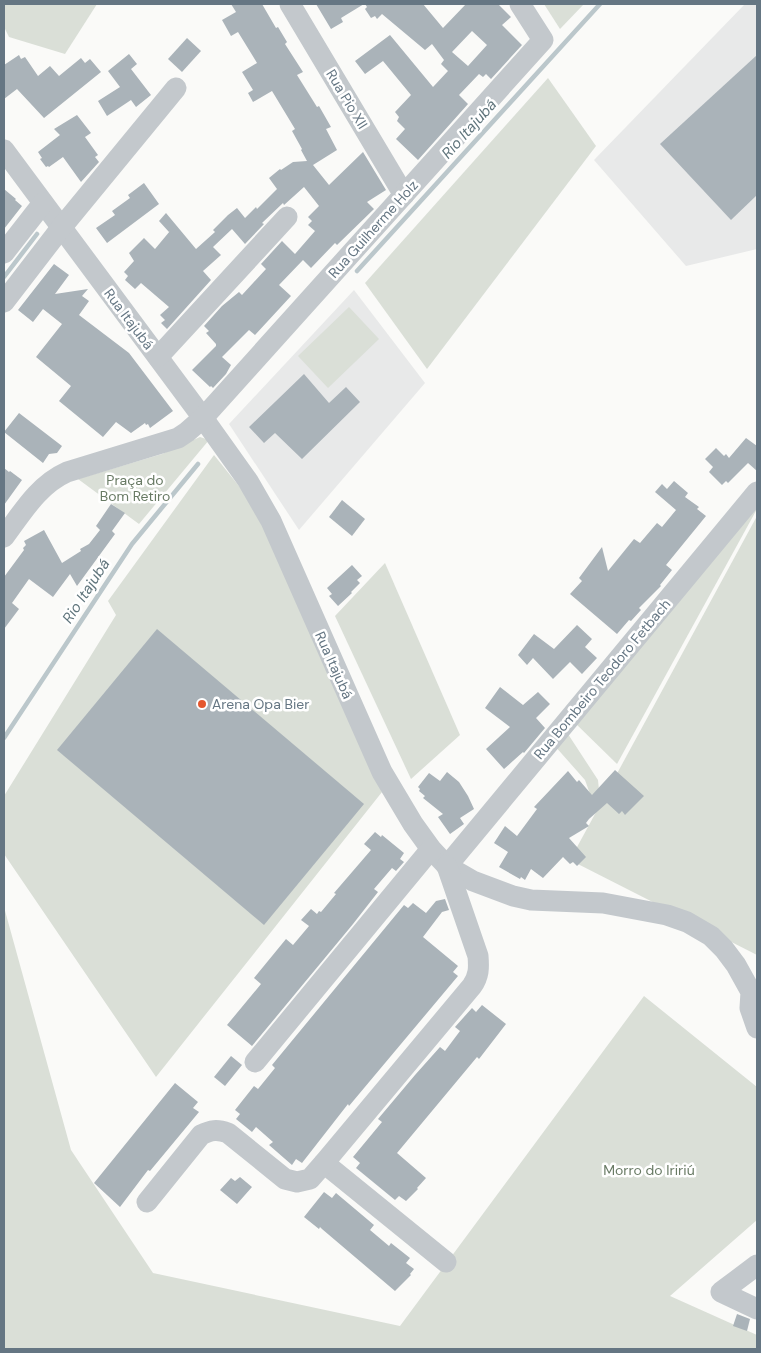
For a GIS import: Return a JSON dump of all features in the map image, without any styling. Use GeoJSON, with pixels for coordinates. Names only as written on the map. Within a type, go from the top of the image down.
{"type":"FeatureCollection","features":[{"type":"Feature","properties":{"kind":"street","name":"Rua Pio XII"},"geometry":{"type":"LineString","coordinates":[[290,4],[404,195]]}},
{"type":"Feature","properties":{"kind":"street","name":"Rua Guilherme Holz"},"geometry":{"type":"LineString","coordinates":[[4,537],[32,499],[54,478],[67,472],[178,438],[203,418],[544,40],[520,4]]}},
{"type":"Feature","properties":{"kind":"street"},"geometry":{"type":"LineString","coordinates":[[4,302],[176,88]]}},
{"type":"Feature","properties":{"kind":"street","name":"Rua Itajubá"},"geometry":{"type":"LineString","coordinates":[[4,150],[203,418],[262,502],[371,748],[396,797],[431,849],[447,866],[473,882],[513,896],[531,900],[603,903],[667,914],[687,922],[711,936],[724,949],[754,991],[750,1008],[757,1028]]}},
{"type":"Feature","properties":{"kind":"street"},"geometry":{"type":"LineString","coordinates":[[4,253],[43,203]]}},
{"type":"Feature","properties":{"kind":"street"},"geometry":{"type":"LineString","coordinates":[[158,357],[287,217]]}},
{"type":"Feature","properties":{"kind":"street","name":"Rua Bombeiro Teodoro Fetbach"},"geometry":{"type":"LineString","coordinates":[[447,866],[757,492]]}},
{"type":"Feature","properties":{"kind":"street"},"geometry":{"type":"LineString","coordinates":[[255,1062],[431,849]]}},
{"type":"Feature","properties":{"kind":"street"},"geometry":{"type":"LineString","coordinates":[[147,1202],[201,1135],[210,1130],[228,1133],[285,1179],[297,1182],[310,1179],[478,977],[478,956],[447,866]]}},
{"type":"Feature","properties":{"kind":"street"},"geometry":{"type":"LineString","coordinates":[[324,1163],[446,1262]]}},
{"type":"Feature","properties":{"kind":"street"},"geometry":{"type":"LineString","coordinates":[[757,1265],[721,1292],[757,1309]]}},
{"type":"Feature","properties":{"kind":"shaded area"},"geometry":{"type":"Polygon","coordinates":[[[745,4],[757,4],[757,249],[686,266],[594,160],[745,4]]]}},
{"type":"Feature","properties":{"kind":"shaded area"},"geometry":{"type":"Polygon","coordinates":[[[354,290],[425,383],[299,530],[229,424],[354,290]]]}},
{"type":"Feature","properties":{"kind":"green space"},"geometry":{"type":"Polygon","coordinates":[[[4,4],[97,4],[65,54],[9,37],[4,27],[4,4]]]}},
{"type":"Feature","properties":{"kind":"green space"},"geometry":{"type":"Polygon","coordinates":[[[544,4],[584,4],[560,29],[544,4]]]}},
{"type":"Feature","properties":{"kind":"green space"},"geometry":{"type":"Polygon","coordinates":[[[548,78],[596,146],[427,369],[365,283],[548,78]]]}},
{"type":"Feature","properties":{"kind":"green space"},"geometry":{"type":"Polygon","coordinates":[[[349,307],[379,339],[328,388],[298,356],[349,307]]]}},
{"type":"Feature","properties":{"kind":"green space","name":"Praça do Bom Retiro"},"geometry":{"type":"Polygon","coordinates":[[[200,437],[209,440],[139,524],[78,479],[162,454],[200,437]]]}},
{"type":"Feature","properties":{"kind":"green space","name":"Arena Opa Bier"},"geometry":{"type":"Polygon","coordinates":[[[214,455],[263,516],[382,792],[156,1077],[4,854],[4,796],[116,615],[108,601],[214,455]]]}},
{"type":"Feature","properties":{"kind":"green space"},"geometry":{"type":"Polygon","coordinates":[[[757,505],[757,509],[617,764],[572,720],[757,505]]]}},
{"type":"Feature","properties":{"kind":"green space"},"geometry":{"type":"Polygon","coordinates":[[[757,516],[757,955],[570,860],[757,516]]]}},
{"type":"Feature","properties":{"kind":"green space"},"geometry":{"type":"Polygon","coordinates":[[[385,563],[460,735],[411,779],[335,616],[385,563]]]}},
{"type":"Feature","properties":{"kind":"green space"},"geometry":{"type":"Polygon","coordinates":[[[566,731],[598,780],[600,800],[595,808],[585,780],[554,745],[566,731]]]}},
{"type":"Feature","properties":{"kind":"green space","name":"Morro do Iririú"},"geometry":{"type":"Polygon","coordinates":[[[4,907],[71,1150],[153,1273],[400,1326],[644,996],[757,1087],[757,1220],[670,1296],[757,1335],[757,1349],[4,1349],[4,907]]]}},
{"type":"Feature","properties":{"kind":"building"},"geometry":{"type":"Polygon","coordinates":[[[231,4],[262,4],[287,42],[285,44],[303,72],[297,75],[331,127],[326,129],[337,150],[313,165],[329,185],[363,152],[386,190],[367,202],[374,209],[337,245],[335,243],[311,268],[303,260],[279,285],[291,296],[255,335],[249,330],[222,357],[231,365],[226,374],[213,388],[192,370],[216,346],[206,333],[209,331],[204,326],[222,306],[239,292],[242,295],[266,269],[261,264],[282,241],[295,254],[315,231],[308,225],[312,221],[308,217],[319,206],[304,187],[284,205],[283,203],[262,223],[264,224],[245,244],[232,229],[213,247],[221,255],[203,271],[211,280],[167,329],[161,323],[165,320],[160,315],[169,307],[141,283],[135,289],[125,280],[128,276],[124,272],[134,261],[129,253],[144,238],[155,249],[170,231],[159,221],[166,213],[196,249],[237,208],[245,218],[256,207],[257,209],[277,189],[269,178],[280,169],[293,162],[307,161],[292,131],[295,129],[272,91],[253,102],[248,93],[253,90],[242,72],[257,63],[238,32],[231,36],[222,20],[236,12],[231,4]]]}},
{"type":"Feature","properties":{"kind":"building"},"geometry":{"type":"Polygon","coordinates":[[[316,4],[364,4],[341,18],[343,22],[331,29],[316,4]]]}},
{"type":"Feature","properties":{"kind":"building"},"geometry":{"type":"Polygon","coordinates":[[[365,4],[423,4],[443,28],[466,4],[498,4],[511,17],[502,25],[522,45],[491,79],[486,74],[483,77],[479,74],[459,95],[468,104],[418,160],[396,139],[405,129],[397,121],[399,117],[395,112],[411,95],[383,61],[365,74],[355,61],[390,35],[433,87],[448,71],[441,64],[444,60],[432,44],[425,50],[382,14],[377,19],[375,16],[371,18],[365,9],[367,7],[365,4]],[[472,31],[452,52],[468,66],[487,45],[472,31]]]}},
{"type":"Feature","properties":{"kind":"building"},"geometry":{"type":"Polygon","coordinates":[[[187,38],[201,51],[182,72],[168,59],[187,38]]]}},
{"type":"Feature","properties":{"kind":"building"},"geometry":{"type":"Polygon","coordinates":[[[129,54],[137,64],[131,69],[151,95],[136,107],[131,100],[107,116],[98,101],[120,87],[108,71],[129,54]]]}},
{"type":"Feature","properties":{"kind":"building"},"geometry":{"type":"Polygon","coordinates":[[[19,55],[21,59],[25,57],[38,76],[50,66],[59,76],[81,58],[85,63],[90,59],[101,72],[44,118],[17,89],[4,99],[4,65],[19,55]]]}},
{"type":"Feature","properties":{"kind":"building"},"geometry":{"type":"Polygon","coordinates":[[[757,55],[757,195],[731,220],[660,144],[757,55]]]}},
{"type":"Feature","properties":{"kind":"building"},"geometry":{"type":"Polygon","coordinates":[[[77,115],[91,133],[85,137],[98,155],[95,157],[99,162],[81,182],[63,157],[49,167],[46,167],[40,159],[42,158],[38,152],[60,135],[54,129],[77,115]]]}},
{"type":"Feature","properties":{"kind":"building"},"geometry":{"type":"Polygon","coordinates":[[[144,183],[159,204],[107,243],[96,228],[115,215],[112,211],[130,198],[128,195],[144,183]]]}},
{"type":"Feature","properties":{"kind":"building"},"geometry":{"type":"Polygon","coordinates":[[[4,189],[22,206],[4,229],[4,189]]]}},
{"type":"Feature","properties":{"kind":"building"},"geometry":{"type":"Polygon","coordinates":[[[54,264],[69,275],[55,294],[88,289],[82,296],[89,301],[79,315],[129,353],[173,411],[150,428],[145,423],[131,433],[116,422],[103,437],[59,401],[71,386],[36,357],[62,324],[43,309],[33,322],[18,310],[54,264]]]}},
{"type":"Feature","properties":{"kind":"building"},"geometry":{"type":"Polygon","coordinates":[[[304,374],[329,403],[346,387],[360,402],[302,459],[275,433],[264,443],[249,427],[304,374]]]}},
{"type":"Feature","properties":{"kind":"building"},"geometry":{"type":"Polygon","coordinates":[[[19,413],[62,446],[57,453],[49,454],[43,463],[4,432],[19,413]]]}},
{"type":"Feature","properties":{"kind":"building"},"geometry":{"type":"Polygon","coordinates":[[[746,438],[757,446],[757,471],[748,463],[728,483],[726,481],[722,485],[709,472],[713,467],[705,459],[716,448],[729,458],[746,438]]]}},
{"type":"Feature","properties":{"kind":"building"},"geometry":{"type":"Polygon","coordinates":[[[4,468],[22,480],[4,505],[4,468]]]}},
{"type":"Feature","properties":{"kind":"building"},"geometry":{"type":"Polygon","coordinates":[[[674,481],[688,493],[685,497],[699,507],[697,509],[706,516],[666,565],[672,570],[661,586],[639,608],[641,610],[631,621],[629,620],[617,634],[570,594],[582,581],[579,578],[602,547],[608,571],[634,539],[640,543],[657,523],[662,527],[676,510],[655,492],[662,484],[667,489],[674,481]]]}},
{"type":"Feature","properties":{"kind":"building"},"geometry":{"type":"Polygon","coordinates":[[[342,500],[365,519],[352,536],[329,517],[342,500]]]}},
{"type":"Feature","properties":{"kind":"building"},"geometry":{"type":"Polygon","coordinates":[[[111,504],[125,513],[112,531],[115,534],[77,586],[70,574],[53,597],[29,579],[12,603],[19,609],[4,629],[4,577],[24,550],[23,548],[26,545],[24,541],[44,530],[62,563],[89,544],[100,530],[96,526],[111,504]]]}},
{"type":"Feature","properties":{"kind":"building"},"geometry":{"type":"Polygon","coordinates":[[[352,565],[362,576],[357,580],[360,583],[338,606],[329,596],[332,594],[327,588],[352,565]]]}},
{"type":"Feature","properties":{"kind":"building"},"geometry":{"type":"Polygon","coordinates":[[[577,625],[592,639],[585,647],[597,658],[582,674],[570,662],[553,679],[533,658],[527,665],[518,655],[534,634],[554,649],[577,625]]]}},
{"type":"Feature","properties":{"kind":"building"},"geometry":{"type":"Polygon","coordinates":[[[157,629],[364,804],[264,925],[57,750],[157,629]]]}},
{"type":"Feature","properties":{"kind":"building"},"geometry":{"type":"Polygon","coordinates":[[[500,687],[523,705],[538,692],[550,704],[536,718],[545,728],[524,753],[504,769],[486,749],[510,727],[485,708],[500,687]]]}},
{"type":"Feature","properties":{"kind":"building"},"geometry":{"type":"Polygon","coordinates":[[[615,770],[644,796],[625,815],[622,811],[619,814],[607,803],[589,819],[586,823],[589,826],[569,838],[586,857],[577,866],[573,862],[570,864],[563,857],[543,878],[531,869],[525,880],[499,867],[508,852],[494,843],[505,826],[517,836],[537,809],[534,807],[568,771],[592,795],[615,770]]]}},
{"type":"Feature","properties":{"kind":"building"},"geometry":{"type":"Polygon","coordinates":[[[447,772],[459,782],[474,809],[460,818],[464,824],[450,834],[438,817],[443,814],[423,798],[425,796],[419,791],[418,787],[429,773],[440,781],[447,772]]]}},
{"type":"Feature","properties":{"kind":"building"},"geometry":{"type":"Polygon","coordinates":[[[375,832],[381,837],[382,835],[404,853],[400,859],[404,862],[396,871],[392,868],[374,889],[378,892],[252,1046],[227,1025],[261,984],[254,978],[286,939],[293,945],[309,926],[301,920],[311,909],[317,914],[319,911],[321,912],[336,894],[334,893],[371,850],[364,844],[375,832]]]}},
{"type":"Feature","properties":{"kind":"building"},"geometry":{"type":"Polygon","coordinates":[[[445,899],[449,910],[442,912],[423,937],[458,966],[453,972],[458,976],[349,1106],[348,1104],[302,1163],[296,1159],[292,1165],[269,1145],[273,1142],[256,1127],[252,1132],[236,1119],[240,1114],[235,1110],[254,1086],[258,1089],[275,1068],[272,1065],[404,905],[408,908],[413,903],[426,913],[436,901],[445,899]]]}},
{"type":"Feature","properties":{"kind":"building"},"geometry":{"type":"Polygon","coordinates":[[[482,1005],[506,1024],[479,1059],[477,1057],[397,1153],[426,1178],[406,1201],[399,1196],[395,1200],[356,1168],[360,1163],[353,1157],[382,1122],[378,1119],[415,1075],[440,1047],[445,1051],[460,1031],[455,1027],[472,1008],[476,1012],[482,1005]]]}},
{"type":"Feature","properties":{"kind":"building"},"geometry":{"type":"Polygon","coordinates":[[[231,1056],[242,1065],[225,1086],[214,1077],[231,1056]]]}},
{"type":"Feature","properties":{"kind":"building"},"geometry":{"type":"Polygon","coordinates":[[[175,1083],[198,1102],[193,1108],[199,1112],[150,1171],[148,1170],[120,1207],[94,1183],[175,1083]]]}},
{"type":"Feature","properties":{"kind":"building"},"geometry":{"type":"Polygon","coordinates":[[[240,1177],[252,1187],[237,1204],[220,1190],[231,1178],[235,1181],[240,1177]]]}},
{"type":"Feature","properties":{"kind":"building"},"geometry":{"type":"Polygon","coordinates":[[[324,1192],[332,1198],[336,1193],[374,1225],[370,1230],[389,1246],[391,1243],[410,1258],[406,1263],[414,1269],[411,1275],[395,1291],[320,1227],[319,1229],[304,1217],[324,1192]]]}},
{"type":"Feature","properties":{"kind":"building"},"geometry":{"type":"Polygon","coordinates":[[[737,1314],[750,1319],[747,1331],[733,1326],[737,1314]]]}},
{"type":"Feature","properties":{"kind":"waterway","name":"Rio Itajubá"},"geometry":{"type":"LineString","coordinates":[[357,271],[600,4]]}},
{"type":"Feature","properties":{"kind":"waterway"},"geometry":{"type":"LineString","coordinates":[[4,277],[37,234]]}},
{"type":"Feature","properties":{"kind":"waterway","name":"Rio Itajubá"},"geometry":{"type":"LineString","coordinates":[[4,738],[132,544],[198,464]]}},
{"type":"Feature","properties":{"kind":"place","name":"Arena Opa Bier"},"geometry":{"type":"Point","coordinates":[202,704]}}]}
